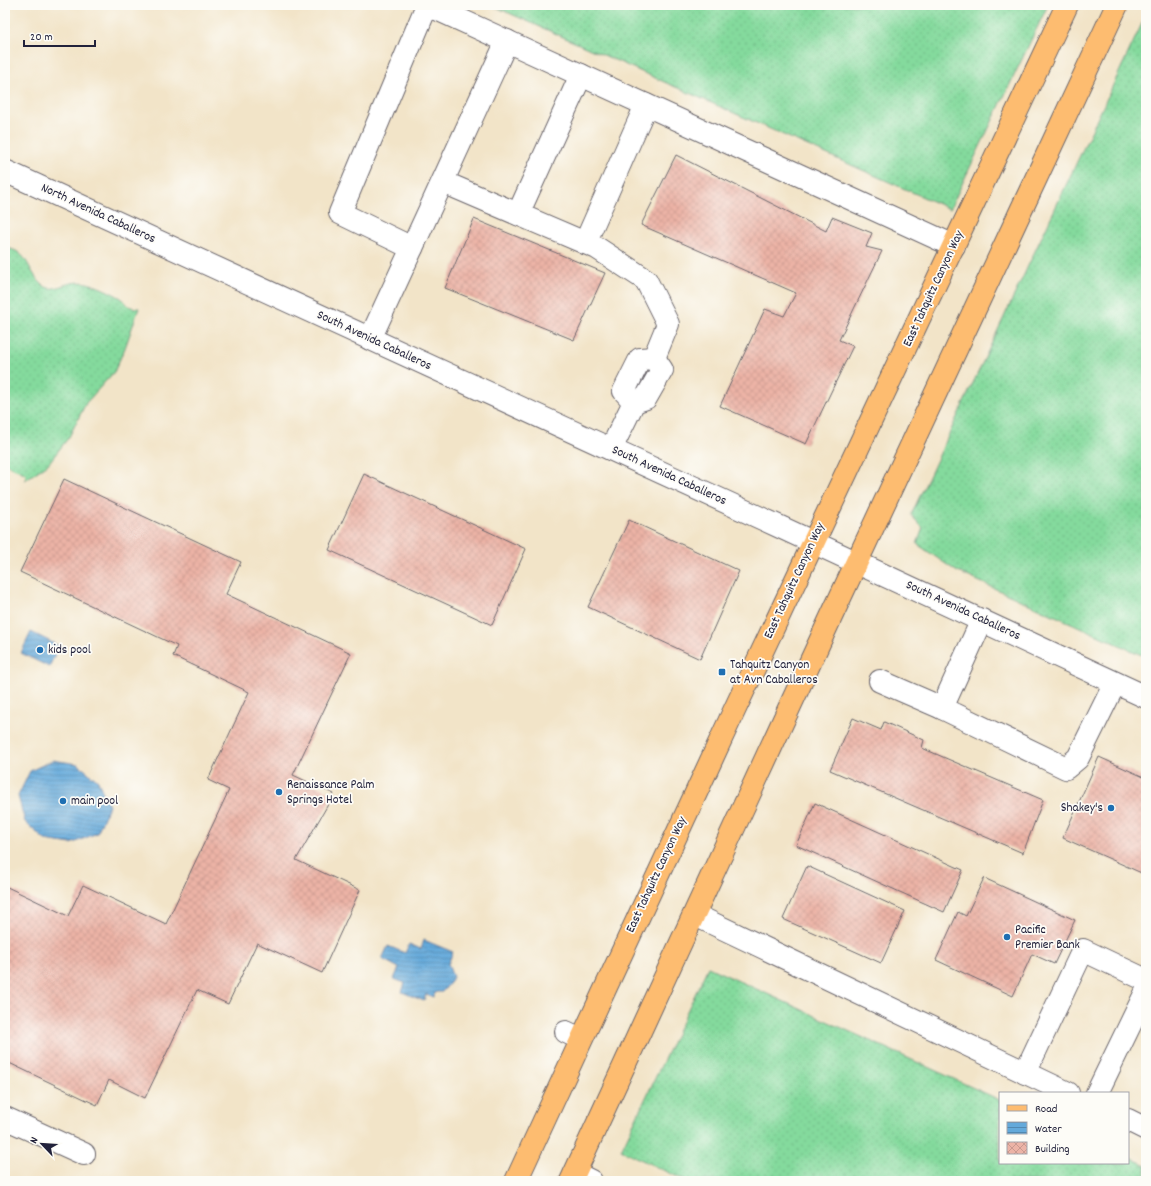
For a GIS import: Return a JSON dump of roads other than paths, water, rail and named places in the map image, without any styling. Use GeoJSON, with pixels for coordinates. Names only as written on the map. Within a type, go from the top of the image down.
{"type":"FeatureCollection","features":[{"type":"Feature","properties":{"kind":"main road","name":"East Tahquitz Canyon Way"},"geometry":{"type":"LineString","coordinates":[[516,1181],[573,1036],[814,542],[1067,5]]}},
{"type":"Feature","properties":{"kind":"main road"},"geometry":{"type":"LineString","coordinates":[[579,1178],[695,916],[857,562],[1117,5]]}},
{"type":"Feature","properties":{"kind":"street"},"geometry":{"type":"LineString","coordinates":[[412,248],[340,213],[427,5],[954,246]]}},
{"type":"Feature","properties":{"kind":"street"},"geometry":{"type":"LineString","coordinates":[[370,339],[507,41]]}},
{"type":"Feature","properties":{"kind":"street"},"geometry":{"type":"LineString","coordinates":[[518,214],[581,75]]}},
{"type":"Feature","properties":{"kind":"street"},"geometry":{"type":"LineString","coordinates":[[585,243],[646,105]]}},
{"type":"Feature","properties":{"kind":"street","name":"North Avenida Caballeros"},"geometry":{"type":"LineString","coordinates":[[5,171],[190,257]]}},
{"type":"Feature","properties":{"kind":"street"},"geometry":{"type":"LineString","coordinates":[[443,182],[597,248],[646,280],[668,324],[654,358],[662,370],[646,398],[634,402],[611,449]]}},
{"type":"Feature","properties":{"kind":"street","name":"South Avenida Caballeros"},"geometry":{"type":"LineString","coordinates":[[190,257],[814,542],[1146,697]]}},
{"type":"Feature","properties":{"kind":"street"},"geometry":{"type":"LineString","coordinates":[[942,708],[982,620]]}},
{"type":"Feature","properties":{"kind":"street"},"geometry":{"type":"LineString","coordinates":[[880,681],[942,708],[1066,768],[1078,758],[1115,683]]}},
{"type":"Feature","properties":{"kind":"street"},"geometry":{"type":"LineString","coordinates":[[695,916],[1066,1092]]}},
{"type":"Feature","properties":{"kind":"street"},"geometry":{"type":"LineString","coordinates":[[1025,1073],[1083,950],[1146,980]]}},
{"type":"Feature","properties":{"kind":"street"},"geometry":{"type":"LineString","coordinates":[[1097,1092],[1146,992]]}},
{"type":"Feature","properties":{"kind":"street"},"geometry":{"type":"LineString","coordinates":[[5,1118],[84,1154]]}},
{"type":"Feature","properties":{"kind":"street"},"geometry":{"type":"LineString","coordinates":[[1129,1120],[1146,1129]]}},
{"type":"Feature","properties":{"kind":"water","name":"kids pool"},"geometry":{"type":"Polygon","coordinates":[[[31,632],[59,646],[49,667],[21,653],[31,632]]]}},
{"type":"Feature","properties":{"kind":"water","name":"main pool"},"geometry":{"type":"Polygon","coordinates":[[[53,760],[78,764],[98,781],[109,806],[97,833],[71,844],[45,840],[25,822],[18,796],[30,771],[53,760]]]}},
{"type":"Feature","properties":{"kind":"water"},"geometry":{"type":"Polygon","coordinates":[[[424,940],[453,952],[448,964],[453,977],[442,992],[436,992],[433,997],[426,994],[424,1001],[402,992],[405,983],[394,979],[399,968],[382,959],[388,946],[405,953],[409,944],[421,949],[424,940]]]}},
{"type":"Feature","properties":{"kind":"place","name":"kids pool"},"geometry":{"type":"Point","coordinates":[40,650]}},
{"type":"Feature","properties":{"kind":"place","name":"Tahquitz Canyon at Avn Caballeros"},"geometry":{"type":"Point","coordinates":[722,672]}},
{"type":"Feature","properties":{"kind":"place","name":"Renaissance Palm Springs Hotel"},"geometry":{"type":"Point","coordinates":[279,792]}},
{"type":"Feature","properties":{"kind":"place","name":"main pool"},"geometry":{"type":"Point","coordinates":[63,801]}},
{"type":"Feature","properties":{"kind":"place","name":"Shakey's"},"geometry":{"type":"Point","coordinates":[1111,808]}},
{"type":"Feature","properties":{"kind":"place","name":"Pacific Premier Bank"},"geometry":{"type":"Point","coordinates":[1007,937]}}]}
